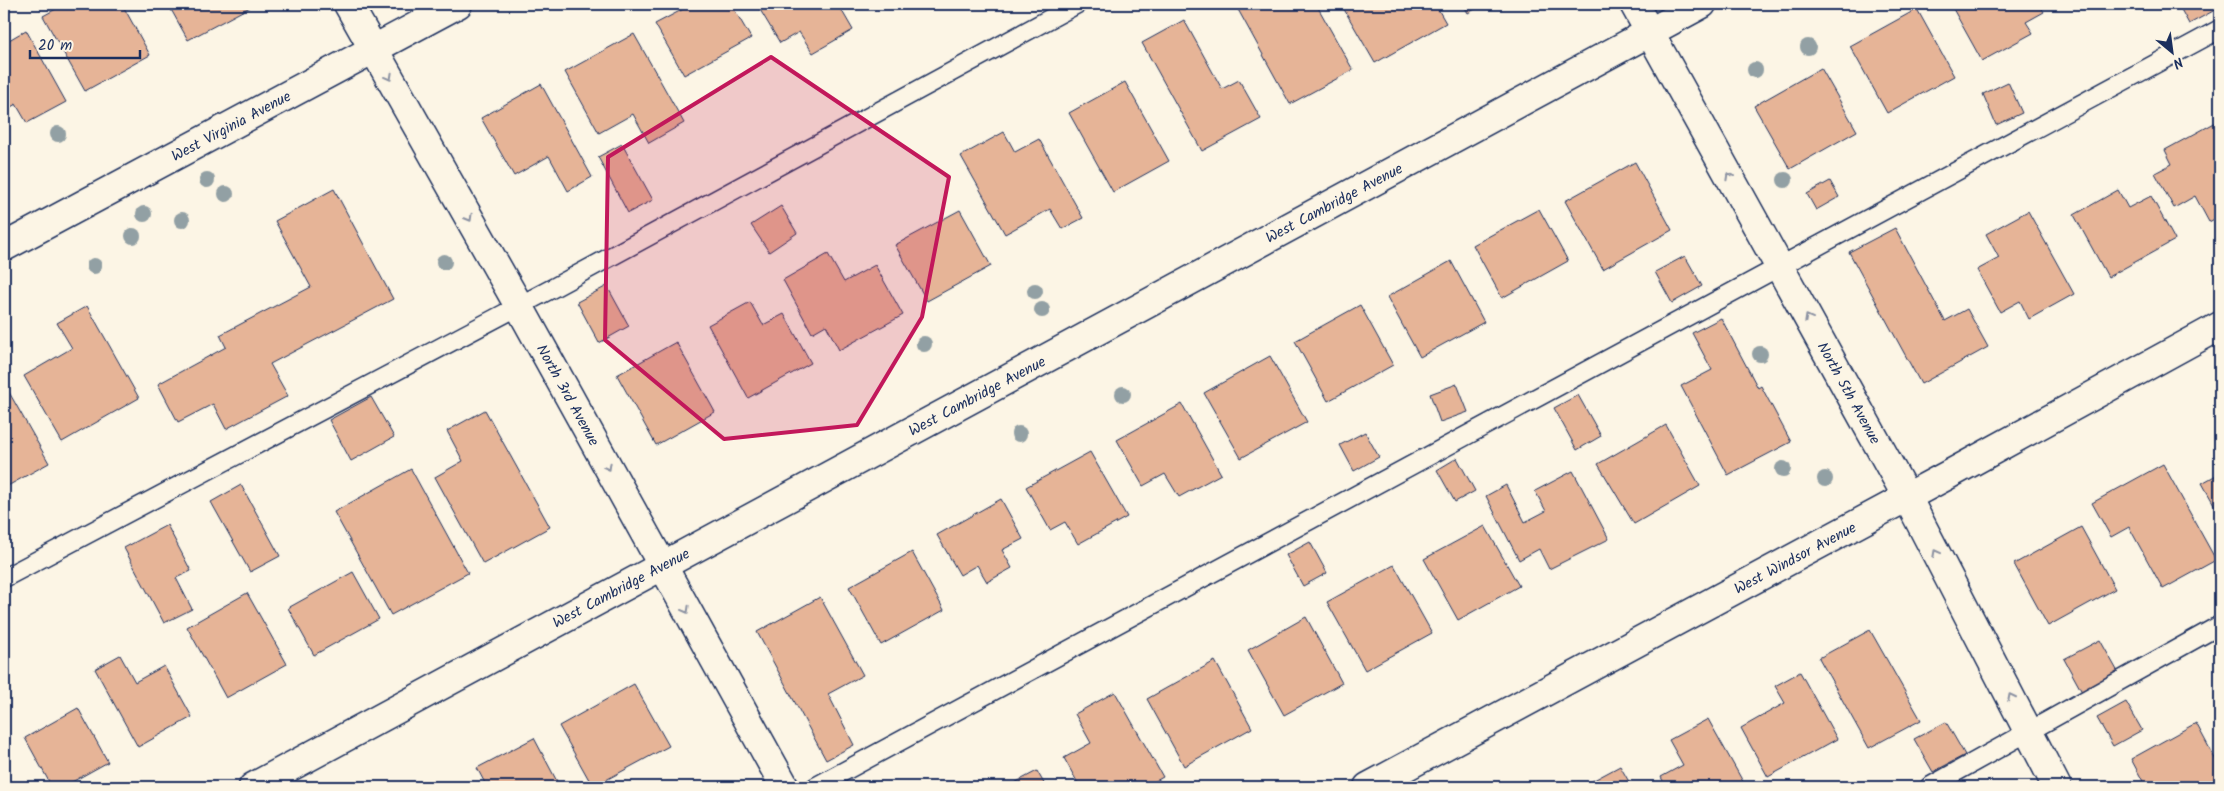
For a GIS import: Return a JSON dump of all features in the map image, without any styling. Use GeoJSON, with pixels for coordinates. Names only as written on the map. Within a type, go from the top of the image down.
{"type":"FeatureCollection","features":[{"type":"Feature","properties":{"kind":"street","name":"North 3rd Avenue"},"geometry":{"type":"LineString","coordinates":[[348,4],[519,306],[785,787]]}},
{"type":"Feature","properties":{"kind":"street","name":"West Virginia Avenue"},"geometry":{"type":"LineString","coordinates":[[4,247],[458,4]]}},
{"type":"Feature","properties":{"kind":"street","name":"North 5th Avenue"},"geometry":{"type":"LineString","coordinates":[[1634,4],[1907,497],[2057,787]]}},
{"type":"Feature","properties":{"kind":"street","name":"West Cambridge Avenue"},"geometry":{"type":"LineString","coordinates":[[253,787],[1702,4]]}},
{"type":"Feature","properties":{"kind":"street","name":"West Windsor Avenue"},"geometry":{"type":"LineString","coordinates":[[1368,787],[2220,326]]}},
{"type":"Feature","properties":{"kind":"lane"},"geometry":{"type":"LineString","coordinates":[[4,578],[519,306],[1077,4]]}},
{"type":"Feature","properties":{"kind":"lane"},"geometry":{"type":"LineString","coordinates":[[815,787],[2220,29]]}},
{"type":"Feature","properties":{"kind":"lane"},"geometry":{"type":"LineString","coordinates":[[1929,787],[2220,625]]}},
{"type":"Feature","properties":{"kind":"highlighted area"},"geometry":{"type":"Polygon","coordinates":[[[771,57],[949,177],[922,317],[857,425],[724,439],[605,340],[608,157],[771,57]]]}},
{"type":"Feature","properties":{"kind":"building"},"geometry":{"type":"Polygon","coordinates":[[[65,4],[122,4],[150,55],[85,91],[43,16],[65,4]]]}},
{"type":"Feature","properties":{"kind":"building"},"geometry":{"type":"Polygon","coordinates":[[[168,4],[248,4],[250,7],[188,40],[168,4]]]}},
{"type":"Feature","properties":{"kind":"building"},"geometry":{"type":"Polygon","coordinates":[[[693,4],[731,4],[751,38],[684,75],[655,24],[693,4]]]}},
{"type":"Feature","properties":{"kind":"building"},"geometry":{"type":"Polygon","coordinates":[[[766,4],[838,4],[853,30],[813,53],[799,32],[780,43],[759,8],[766,4]]]}},
{"type":"Feature","properties":{"kind":"building"},"geometry":{"type":"Polygon","coordinates":[[[1235,4],[1316,4],[1353,70],[1290,104],[1235,4]]]}},
{"type":"Feature","properties":{"kind":"building"},"geometry":{"type":"Polygon","coordinates":[[[1341,4],[1435,4],[1446,23],[1375,63],[1341,4]]]}},
{"type":"Feature","properties":{"kind":"building"},"geometry":{"type":"Polygon","coordinates":[[[1463,4],[1484,4],[1468,13],[1463,4]]]}},
{"type":"Feature","properties":{"kind":"building"},"geometry":{"type":"Polygon","coordinates":[[[1958,4],[2039,4],[2044,12],[2026,22],[2033,33],[1982,61],[1952,7],[1958,4]]]}},
{"type":"Feature","properties":{"kind":"building"},"geometry":{"type":"Polygon","coordinates":[[[2178,4],[2214,4],[2217,9],[2189,24],[2178,4]]]}},
{"type":"Feature","properties":{"kind":"building"},"geometry":{"type":"Polygon","coordinates":[[[1917,9],[1954,76],[1887,113],[1850,46],[1917,9]]]}},
{"type":"Feature","properties":{"kind":"building"},"geometry":{"type":"Polygon","coordinates":[[[1184,20],[1222,89],[1239,80],[1261,119],[1202,151],[1142,43],[1184,20]]]}},
{"type":"Feature","properties":{"kind":"building"},"geometry":{"type":"Polygon","coordinates":[[[26,30],[66,102],[27,123],[16,104],[4,111],[4,43],[26,30]]]}},
{"type":"Feature","properties":{"kind":"building"},"geometry":{"type":"Polygon","coordinates":[[[634,34],[684,123],[649,143],[633,114],[599,133],[565,72],[634,34]]]}},
{"type":"Feature","properties":{"kind":"building"},"geometry":{"type":"Polygon","coordinates":[[[1821,68],[1857,131],[1790,169],[1754,106],[1821,68]]]}},
{"type":"Feature","properties":{"kind":"building"},"geometry":{"type":"Polygon","coordinates":[[[1125,82],[1169,161],[1113,192],[1069,113],[1125,82]]]}},
{"type":"Feature","properties":{"kind":"building"},"geometry":{"type":"Polygon","coordinates":[[[2008,82],[2022,113],[1996,125],[1983,94],[2008,82]]]}},
{"type":"Feature","properties":{"kind":"building"},"geometry":{"type":"Polygon","coordinates":[[[541,84],[592,177],[568,191],[549,156],[514,176],[481,118],[541,84]]]}},
{"type":"Feature","properties":{"kind":"building"},"geometry":{"type":"Polygon","coordinates":[[[2220,120],[2220,216],[2209,222],[2195,196],[2174,208],[2155,173],[2172,164],[2165,150],[2220,120]]]}},
{"type":"Feature","properties":{"kind":"building"},"geometry":{"type":"Polygon","coordinates":[[[1004,132],[1015,152],[1039,139],[1083,218],[1062,229],[1050,209],[1005,234],[961,156],[1004,132]]]}},
{"type":"Feature","properties":{"kind":"building"},"geometry":{"type":"Polygon","coordinates":[[[622,144],[653,200],[628,213],[598,157],[622,144]]]}},
{"type":"Feature","properties":{"kind":"building"},"geometry":{"type":"Polygon","coordinates":[[[1635,162],[1672,230],[1603,269],[1565,201],[1635,162]]]}},
{"type":"Feature","properties":{"kind":"building"},"geometry":{"type":"Polygon","coordinates":[[[1830,181],[1839,197],[1816,210],[1807,194],[1830,181]]]}},
{"type":"Feature","properties":{"kind":"building"},"geometry":{"type":"Polygon","coordinates":[[[334,189],[393,299],[270,364],[288,396],[226,429],[213,404],[178,422],[158,384],[226,347],[220,335],[311,287],[275,221],[334,189]]]}},
{"type":"Feature","properties":{"kind":"building"},"geometry":{"type":"Polygon","coordinates":[[[2118,190],[2128,208],[2151,196],[2175,240],[2108,277],[2074,215],[2118,190]]]}},
{"type":"Feature","properties":{"kind":"building"},"geometry":{"type":"Polygon","coordinates":[[[781,206],[797,233],[769,252],[751,225],[781,206]]]}},
{"type":"Feature","properties":{"kind":"building"},"geometry":{"type":"Polygon","coordinates":[[[1539,209],[1568,261],[1502,298],[1473,245],[1539,209]]]}},
{"type":"Feature","properties":{"kind":"building"},"geometry":{"type":"Polygon","coordinates":[[[960,210],[991,266],[927,301],[895,245],[960,210]]]}},
{"type":"Feature","properties":{"kind":"building"},"geometry":{"type":"Polygon","coordinates":[[[2028,211],[2074,294],[2029,319],[2020,301],[2000,312],[1977,270],[1999,258],[1986,234],[2028,211]]]}},
{"type":"Feature","properties":{"kind":"building"},"geometry":{"type":"Polygon","coordinates":[[[1895,228],[1945,321],[1967,309],[1988,347],[1921,384],[1849,252],[1895,228]]]}},
{"type":"Feature","properties":{"kind":"building"},"geometry":{"type":"Polygon","coordinates":[[[828,254],[844,282],[875,265],[903,315],[839,350],[826,325],[812,333],[783,280],[828,254]]]}},
{"type":"Feature","properties":{"kind":"building"},"geometry":{"type":"Polygon","coordinates":[[[1685,256],[1702,286],[1672,303],[1655,272],[1685,256]]]}},
{"type":"Feature","properties":{"kind":"building"},"geometry":{"type":"Polygon","coordinates":[[[1451,261],[1484,322],[1420,357],[1387,297],[1451,261]]]}},
{"type":"Feature","properties":{"kind":"building"},"geometry":{"type":"Polygon","coordinates":[[[607,286],[629,326],[599,343],[577,302],[607,286]]]}},
{"type":"Feature","properties":{"kind":"building"},"geometry":{"type":"Polygon","coordinates":[[[750,302],[763,325],[784,314],[811,363],[748,398],[708,325],[750,302]]]}},
{"type":"Feature","properties":{"kind":"building"},"geometry":{"type":"Polygon","coordinates":[[[1360,305],[1393,365],[1328,401],[1295,341],[1360,305]]]}},
{"type":"Feature","properties":{"kind":"building"},"geometry":{"type":"Polygon","coordinates":[[[87,306],[139,398],[62,442],[24,376],[72,348],[57,323],[87,306]]]}},
{"type":"Feature","properties":{"kind":"building"},"geometry":{"type":"Polygon","coordinates":[[[1721,318],[1758,388],[1761,386],[1791,442],[1728,475],[1681,386],[1712,370],[1692,333],[1721,318]]]}},
{"type":"Feature","properties":{"kind":"building"},"geometry":{"type":"Polygon","coordinates":[[[676,342],[715,412],[656,445],[617,375],[676,342]]]}},
{"type":"Feature","properties":{"kind":"building"},"geometry":{"type":"Polygon","coordinates":[[[1270,356],[1307,422],[1241,458],[1204,393],[1270,356]]]}},
{"type":"Feature","properties":{"kind":"building"},"geometry":{"type":"Polygon","coordinates":[[[1457,384],[1468,412],[1440,422],[1430,394],[1457,384]]]}},
{"type":"Feature","properties":{"kind":"building"},"geometry":{"type":"Polygon","coordinates":[[[6,387],[49,463],[4,488],[4,388],[6,387]]]}},
{"type":"Feature","properties":{"kind":"building"},"geometry":{"type":"Polygon","coordinates":[[[1578,395],[1601,436],[1577,450],[1554,408],[1578,395]]]}},
{"type":"Feature","properties":{"kind":"building"},"geometry":{"type":"Polygon","coordinates":[[[371,397],[394,437],[351,461],[329,420],[371,397]]]}},
{"type":"Feature","properties":{"kind":"building"},"geometry":{"type":"Polygon","coordinates":[[[1182,404],[1221,474],[1179,497],[1165,474],[1143,486],[1117,440],[1182,404]]]}},
{"type":"Feature","properties":{"kind":"building"},"geometry":{"type":"Polygon","coordinates":[[[485,410],[550,527],[483,564],[435,477],[463,461],[447,431],[485,410]]]}},
{"type":"Feature","properties":{"kind":"building"},"geometry":{"type":"Polygon","coordinates":[[[1666,425],[1700,486],[1634,524],[1598,464],[1666,425]]]}},
{"type":"Feature","properties":{"kind":"building"},"geometry":{"type":"Polygon","coordinates":[[[1365,432],[1379,457],[1354,471],[1340,445],[1365,432]]]}},
{"type":"Feature","properties":{"kind":"building"},"geometry":{"type":"Polygon","coordinates":[[[1090,452],[1127,517],[1078,544],[1065,522],[1050,530],[1026,487],[1090,452]]]}},
{"type":"Feature","properties":{"kind":"building"},"geometry":{"type":"Polygon","coordinates":[[[1457,458],[1475,491],[1455,502],[1437,470],[1457,458]]]}},
{"type":"Feature","properties":{"kind":"building"},"geometry":{"type":"Polygon","coordinates":[[[2163,464],[2216,560],[2163,589],[2129,527],[2111,537],[2092,503],[2163,464]]]}},
{"type":"Feature","properties":{"kind":"building"},"geometry":{"type":"Polygon","coordinates":[[[411,469],[468,573],[391,615],[334,512],[411,469]]]}},
{"type":"Feature","properties":{"kind":"building"},"geometry":{"type":"Polygon","coordinates":[[[1573,471],[1609,539],[1549,569],[1539,549],[1519,560],[1486,496],[1506,485],[1525,522],[1546,511],[1535,491],[1573,471]]]}},
{"type":"Feature","properties":{"kind":"building"},"geometry":{"type":"Polygon","coordinates":[[[2220,473],[2220,515],[2202,483],[2220,473]]]}},
{"type":"Feature","properties":{"kind":"building"},"geometry":{"type":"Polygon","coordinates":[[[241,485],[280,556],[250,572],[211,502],[241,485]]]}},
{"type":"Feature","properties":{"kind":"building"},"geometry":{"type":"Polygon","coordinates":[[[1001,499],[1023,539],[1002,550],[1012,568],[987,582],[977,565],[960,575],[937,535],[1001,499]]]}},
{"type":"Feature","properties":{"kind":"building"},"geometry":{"type":"Polygon","coordinates":[[[167,525],[191,571],[176,578],[192,609],[164,623],[124,548],[167,525]]]}},
{"type":"Feature","properties":{"kind":"building"},"geometry":{"type":"Polygon","coordinates":[[[1485,526],[1519,586],[1458,620],[1424,559],[1485,526]]]}},
{"type":"Feature","properties":{"kind":"building"},"geometry":{"type":"Polygon","coordinates":[[[2081,527],[2115,589],[2048,626],[2014,564],[2081,527]]]}},
{"type":"Feature","properties":{"kind":"building"},"geometry":{"type":"Polygon","coordinates":[[[1310,542],[1327,573],[1303,586],[1286,555],[1310,542]]]}},
{"type":"Feature","properties":{"kind":"building"},"geometry":{"type":"Polygon","coordinates":[[[912,552],[944,610],[881,645],[849,587],[912,552]]]}},
{"type":"Feature","properties":{"kind":"building"},"geometry":{"type":"Polygon","coordinates":[[[1394,565],[1432,633],[1365,670],[1327,602],[1394,565]]]}},
{"type":"Feature","properties":{"kind":"building"},"geometry":{"type":"Polygon","coordinates":[[[353,572],[379,619],[314,655],[288,608],[353,572]]]}},
{"type":"Feature","properties":{"kind":"building"},"geometry":{"type":"Polygon","coordinates":[[[247,593],[287,664],[226,698],[187,627],[247,593]]]}},
{"type":"Feature","properties":{"kind":"building"},"geometry":{"type":"Polygon","coordinates":[[[820,597],[863,675],[828,694],[854,745],[826,760],[757,632],[820,597]]]}},
{"type":"Feature","properties":{"kind":"building"},"geometry":{"type":"Polygon","coordinates":[[[1306,617],[1342,683],[1284,715],[1248,650],[1306,617]]]}},
{"type":"Feature","properties":{"kind":"building"},"geometry":{"type":"Polygon","coordinates":[[[1870,630],[1921,720],[1869,748],[1819,658],[1870,630]]]}},
{"type":"Feature","properties":{"kind":"building"},"geometry":{"type":"Polygon","coordinates":[[[2100,640],[2118,672],[2082,692],[2064,659],[2100,640]]]}},
{"type":"Feature","properties":{"kind":"building"},"geometry":{"type":"Polygon","coordinates":[[[120,655],[135,682],[164,666],[192,717],[138,747],[95,669],[120,655]]]}},
{"type":"Feature","properties":{"kind":"building"},"geometry":{"type":"Polygon","coordinates":[[[1215,661],[1252,728],[1184,766],[1147,699],[1215,661]]]}},
{"type":"Feature","properties":{"kind":"building"},"geometry":{"type":"Polygon","coordinates":[[[1800,672],[1837,739],[1768,777],[1741,728],[1785,703],[1775,686],[1800,672]]]}},
{"type":"Feature","properties":{"kind":"building"},"geometry":{"type":"Polygon","coordinates":[[[634,684],[669,746],[593,787],[559,726],[634,684]]]}},
{"type":"Feature","properties":{"kind":"building"},"geometry":{"type":"Polygon","coordinates":[[[1115,692],[1163,777],[1145,787],[1080,787],[1064,758],[1091,743],[1075,714],[1115,692]]]}},
{"type":"Feature","properties":{"kind":"building"},"geometry":{"type":"Polygon","coordinates":[[[2126,702],[2142,730],[2113,746],[2097,718],[2126,702]]]}},
{"type":"Feature","properties":{"kind":"building"},"geometry":{"type":"Polygon","coordinates":[[[78,708],[108,762],[63,787],[52,787],[25,738],[78,708]]]}},
{"type":"Feature","properties":{"kind":"building"},"geometry":{"type":"Polygon","coordinates":[[[1708,719],[1746,787],[1666,787],[1661,777],[1683,765],[1669,740],[1708,719]]]}},
{"type":"Feature","properties":{"kind":"building"},"geometry":{"type":"Polygon","coordinates":[[[1946,722],[1965,755],[1933,772],[1914,739],[1946,722]]]}},
{"type":"Feature","properties":{"kind":"building"},"geometry":{"type":"Polygon","coordinates":[[[2196,723],[2220,768],[2220,787],[2146,787],[2131,759],[2196,723]]]}},
{"type":"Feature","properties":{"kind":"building"},"geometry":{"type":"Polygon","coordinates":[[[534,738],[560,787],[487,787],[477,768],[534,738]]]}},
{"type":"Feature","properties":{"kind":"building"},"geometry":{"type":"Polygon","coordinates":[[[1620,766],[1632,787],[1581,787],[1620,766]]]}},
{"type":"Feature","properties":{"kind":"building"},"geometry":{"type":"Polygon","coordinates":[[[1037,771],[1046,787],[1007,787],[1037,771]]]}}]}
